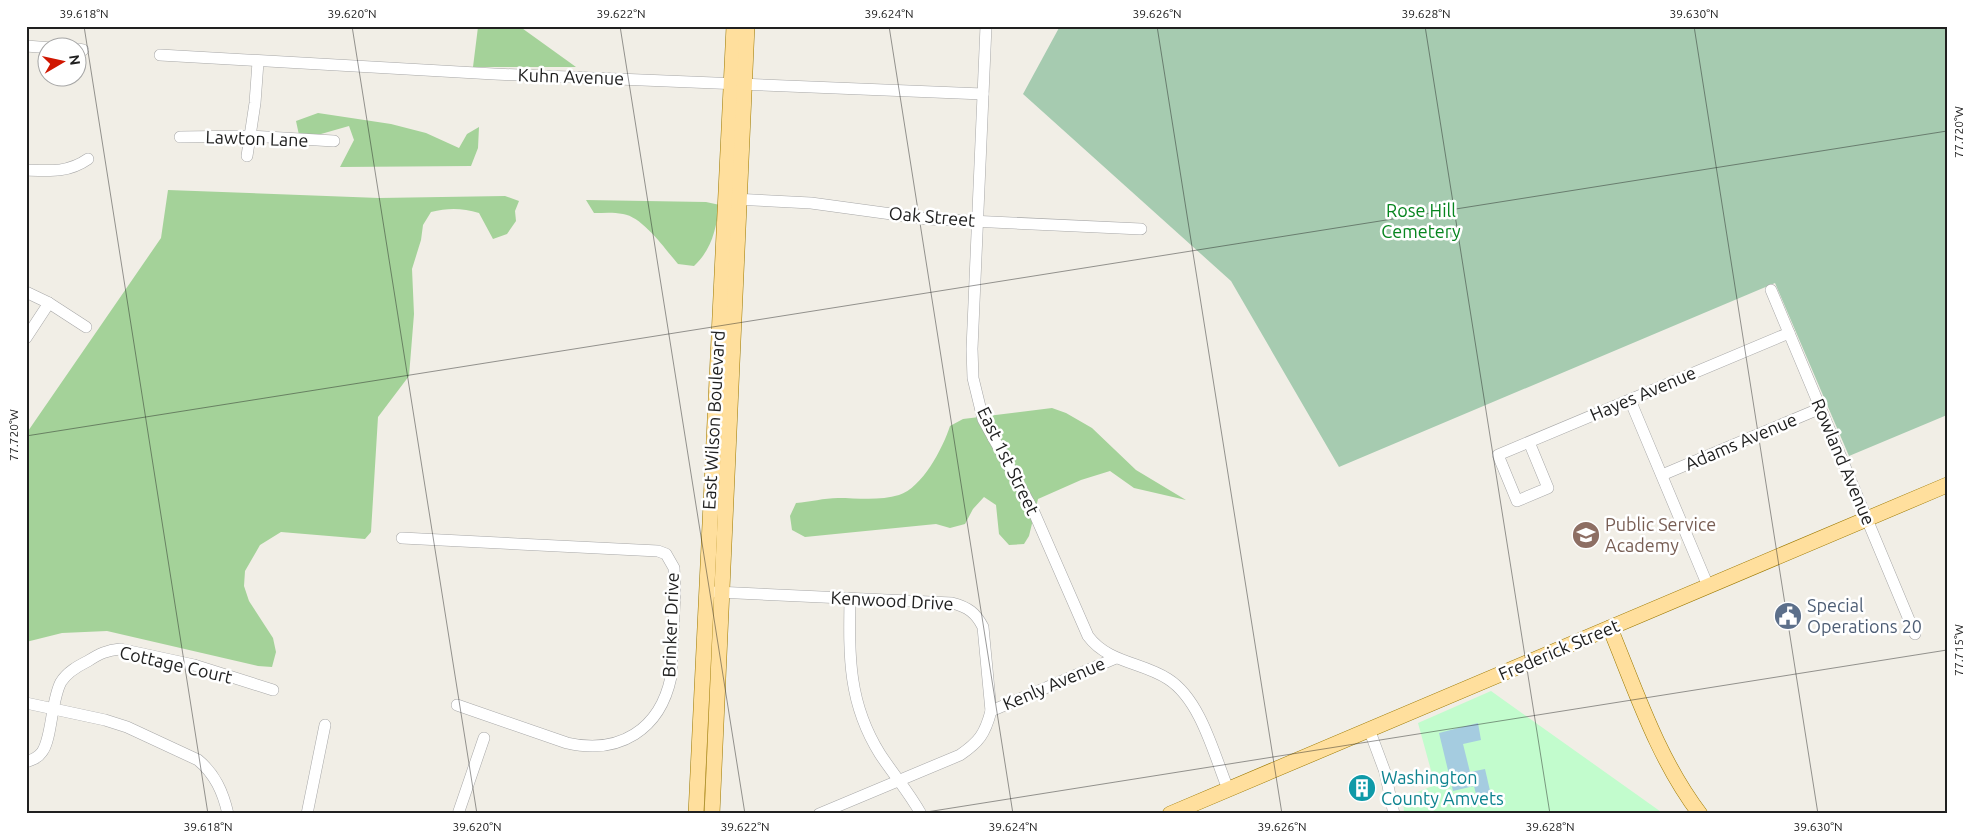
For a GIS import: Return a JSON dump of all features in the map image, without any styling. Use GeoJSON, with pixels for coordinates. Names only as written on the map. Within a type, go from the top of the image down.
{"type":"FeatureCollection","features":[{"type":"Feature","properties":{"kind":"main road","name":"East Wilson Boulevard"},"geometry":{"type":"LineString","coordinates":[[712,814],[740,199],[738,84],[734,26]]}},
{"type":"Feature","properties":{"kind":"main road","name":"East Wilson Boulevard"},"geometry":{"type":"LineString","coordinates":[[696,814],[724,198],[747,26]]}},
{"type":"Feature","properties":{"kind":"main road","name":"Frederick Street"},"geometry":{"type":"LineString","coordinates":[[1170,814],[1947,486]]}},
{"type":"Feature","properties":{"kind":"main road"},"geometry":{"type":"LineString","coordinates":[[1610,628],[1672,771],[1685,794],[1700,814]]}},
{"type":"Feature","properties":{"kind":"street","name":"East 1st Street"},"geometry":{"type":"LineString","coordinates":[[986,26],[972,349],[973,378],[979,404],[991,435],[1033,510],[1088,636],[1102,651],[1158,674],[1177,685],[1198,714],[1228,789]]}},
{"type":"Feature","properties":{"kind":"street","name":"Kuhn Avenue"},"geometry":{"type":"LineString","coordinates":[[160,55],[494,74],[983,94]]}},
{"type":"Feature","properties":{"kind":"street"},"geometry":{"type":"LineString","coordinates":[[247,156],[255,103],[258,62]]}},
{"type":"Feature","properties":{"kind":"street","name":"Lawton Lane"},"geometry":{"type":"LineString","coordinates":[[180,137],[250,136],[334,142]]}},
{"type":"Feature","properties":{"kind":"street"},"geometry":{"type":"LineString","coordinates":[[26,170],[59,171],[80,165],[88,159]]}},
{"type":"Feature","properties":{"kind":"street","name":"Oak Street"},"geometry":{"type":"LineString","coordinates":[[724,198],[811,203],[900,216],[1141,229]]}},
{"type":"Feature","properties":{"kind":"street","name":"Rowland Avenue"},"geometry":{"type":"LineString","coordinates":[[1771,290],[1915,634]]}},
{"type":"Feature","properties":{"kind":"street"},"geometry":{"type":"LineString","coordinates":[[26,292],[49,303],[86,327]]}},
{"type":"Feature","properties":{"kind":"street"},"geometry":{"type":"LineString","coordinates":[[26,338],[49,303]]}},
{"type":"Feature","properties":{"kind":"street","name":"Hayes Avenue"},"geometry":{"type":"LineString","coordinates":[[1529,442],[1548,488],[1517,501],[1498,455],[1529,442],[1630,400],[1789,333]]}},
{"type":"Feature","properties":{"kind":"street"},"geometry":{"type":"LineString","coordinates":[[1630,400],[1708,586]]}},
{"type":"Feature","properties":{"kind":"street","name":"Adams Avenue"},"geometry":{"type":"LineString","coordinates":[[1662,475],[1820,408]]}},
{"type":"Feature","properties":{"kind":"street","name":"Brinker Drive"},"geometry":{"type":"LineString","coordinates":[[402,538],[658,551],[666,554],[674,568],[675,590],[671,677],[668,690],[662,705],[654,717],[641,730],[628,739],[611,745],[584,747],[567,743],[457,705]]}},
{"type":"Feature","properties":{"kind":"street","name":"Kenwood Drive"},"geometry":{"type":"LineString","coordinates":[[706,592],[952,603],[964,606],[978,617],[983,627],[991,711]]}},
{"type":"Feature","properties":{"kind":"street"},"geometry":{"type":"LineString","coordinates":[[850,599],[849,652],[855,695],[869,734],[880,754],[900,780],[921,814]]}},
{"type":"Feature","properties":{"kind":"street","name":"Cottage Court"},"geometry":{"type":"LineString","coordinates":[[26,762],[34,759],[44,750],[61,682],[67,675],[102,652],[120,649],[194,665],[273,690]]}},
{"type":"Feature","properties":{"kind":"street","name":"Kenly Avenue"},"geometry":{"type":"LineString","coordinates":[[819,814],[960,755],[974,746],[984,731],[991,711],[1116,658]]}},
{"type":"Feature","properties":{"kind":"street"},"geometry":{"type":"LineString","coordinates":[[26,703],[127,727],[198,760],[216,778],[228,814]]}},
{"type":"Feature","properties":{"kind":"street"},"geometry":{"type":"LineString","coordinates":[[307,814],[325,725]]}},
{"type":"Feature","properties":{"kind":"street"},"geometry":{"type":"LineString","coordinates":[[1369,729],[1385,772],[1394,814]]}},
{"type":"Feature","properties":{"kind":"street"},"geometry":{"type":"LineString","coordinates":[[458,814],[484,738]]}},
{"type":"Feature","properties":{"kind":"green space"},"geometry":{"type":"Polygon","coordinates":[[[476,26],[519,26],[576,67],[473,67],[478,27],[476,26]]]}},
{"type":"Feature","properties":{"kind":"green space","name":"Rose Hill Cemetery"},"geometry":{"type":"Polygon","coordinates":[[[1060,26],[1947,26],[1947,415],[1849,456],[1775,283],[1339,467],[1231,281],[1023,94],[1060,26]]]}},
{"type":"Feature","properties":{"kind":"green space"},"geometry":{"type":"Polygon","coordinates":[[[318,113],[391,124],[426,133],[459,148],[467,134],[479,127],[478,148],[471,166],[340,167],[354,140],[349,126],[314,136],[299,135],[296,121],[318,113]]]}},
{"type":"Feature","properties":{"kind":"green space"},"geometry":{"type":"Polygon","coordinates":[[[168,190],[379,198],[505,196],[519,201],[515,211],[516,221],[507,234],[493,239],[479,213],[473,211],[455,209],[431,212],[423,225],[421,240],[412,269],[414,314],[409,376],[378,417],[371,532],[365,539],[281,532],[260,545],[245,571],[244,586],[249,601],[273,638],[276,652],[272,667],[258,666],[107,631],[62,633],[26,642],[26,434],[161,238],[168,190]]]}},
{"type":"Feature","properties":{"kind":"green space"},"geometry":{"type":"Polygon","coordinates":[[[586,200],[706,202],[720,205],[715,231],[705,252],[694,266],[678,264],[653,234],[631,216],[594,213],[586,200]]]}},
{"type":"Feature","properties":{"kind":"green space"},"geometry":{"type":"Polygon","coordinates":[[[1052,408],[1066,413],[1092,428],[1136,470],[1186,500],[1134,488],[1110,471],[1081,480],[1038,499],[1029,536],[1024,544],[1009,545],[999,534],[996,505],[984,497],[973,509],[965,524],[950,528],[936,524],[805,537],[792,530],[790,516],[796,503],[833,498],[884,498],[908,491],[923,476],[937,456],[950,426],[963,419],[1052,408]]]}},
{"type":"Feature","properties":{"kind":"green space"},"geometry":{"type":"Polygon","coordinates":[[[1491,691],[1664,814],[1404,814],[1403,798],[1435,785],[1418,723],[1491,691]]]}},
{"type":"Feature","properties":{"kind":"water"},"geometry":{"type":"Polygon","coordinates":[[[1478,723],[1481,740],[1463,744],[1470,772],[1485,769],[1491,795],[1477,798],[1474,786],[1453,791],[1439,733],[1478,723]]]}},
{"type":"Feature","properties":{"kind":"place","name":"Public Service Academy"},"geometry":{"type":"Point","coordinates":[1586,535]}},
{"type":"Feature","properties":{"kind":"place","name":"Special Operations 20"},"geometry":{"type":"Point","coordinates":[1788,616]}},
{"type":"Feature","properties":{"kind":"place","name":"Washington County Amvets"},"geometry":{"type":"Point","coordinates":[1362,788]}}]}
